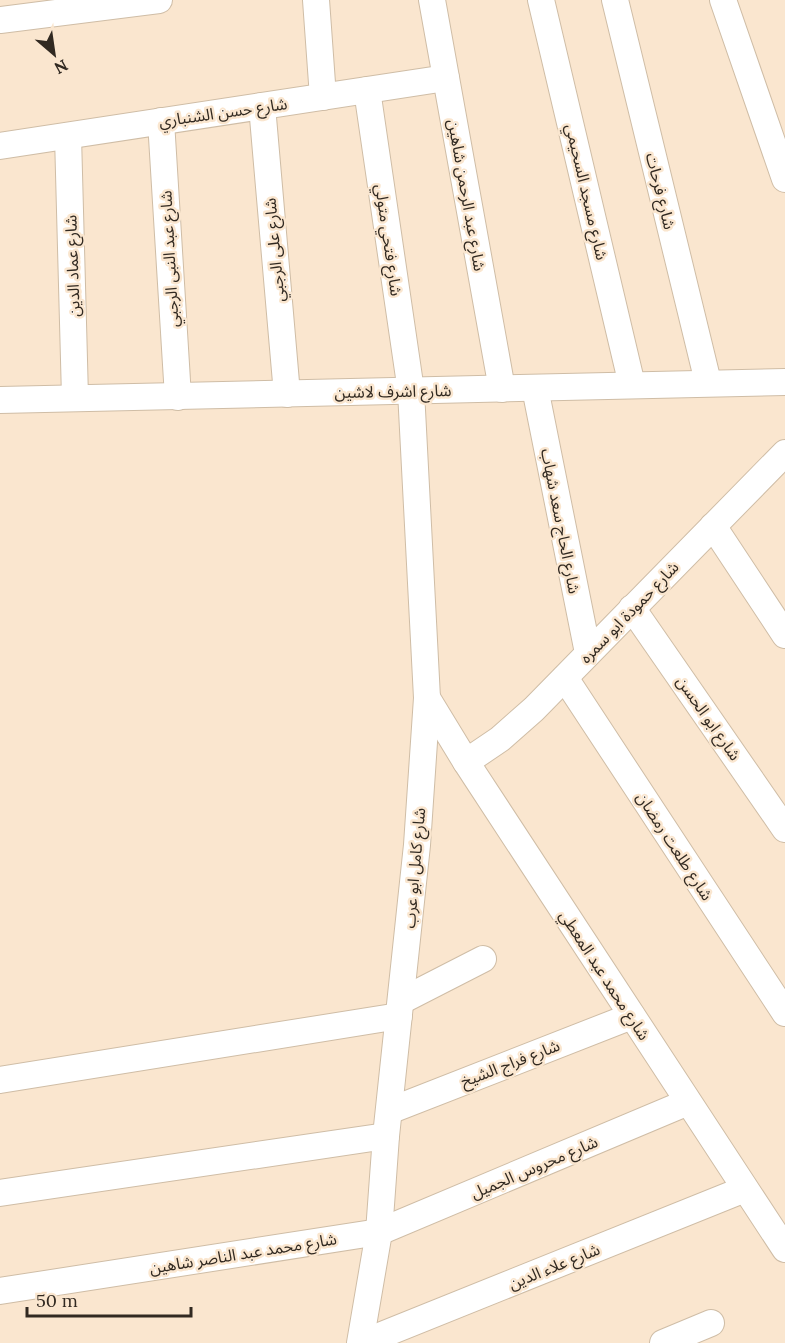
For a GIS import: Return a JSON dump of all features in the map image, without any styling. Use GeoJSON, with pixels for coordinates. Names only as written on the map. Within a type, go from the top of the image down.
{"type":"FeatureCollection","features":[{"type":"Feature","properties":{"kind":"street"},"geometry":{"type":"LineString","coordinates":[[0,20],[159,0]]}},
{"type":"Feature","properties":{"kind":"street"},"geometry":{"type":"LineString","coordinates":[[316,0],[323,97]]}},
{"type":"Feature","properties":{"kind":"street","name":"شارع عبد الرحمن شاهين"},"geometry":{"type":"LineString","coordinates":[[432,0],[502,389]]}},
{"type":"Feature","properties":{"kind":"street","name":"شارع مسجد السحيمي"},"geometry":{"type":"LineString","coordinates":[[541,0],[632,385]]}},
{"type":"Feature","properties":{"kind":"street","name":"شارع فرحات"},"geometry":{"type":"LineString","coordinates":[[615,0],[708,382]]}},
{"type":"Feature","properties":{"kind":"street"},"geometry":{"type":"LineString","coordinates":[[723,0],[785,178]]}},
{"type":"Feature","properties":{"kind":"street","name":"شارع حسن الشنباري"},"geometry":{"type":"LineString","coordinates":[[0,146],[446,78]]}},
{"type":"Feature","properties":{"kind":"street","name":"شارع فتحي متولي"},"geometry":{"type":"LineString","coordinates":[[368,90],[411,390]]}},
{"type":"Feature","properties":{"kind":"street","name":"شارع على الرجبي"},"geometry":{"type":"LineString","coordinates":[[262,106],[287,394]]}},
{"type":"Feature","properties":{"kind":"street","name":"شارع عبد النبى الرجبي"},"geometry":{"type":"LineString","coordinates":[[161,121],[177,397]]}},
{"type":"Feature","properties":{"kind":"street","name":"شارع عماد الدين"},"geometry":{"type":"LineString","coordinates":[[68,136],[75,397]]}},
{"type":"Feature","properties":{"kind":"street","name":"شارع اشرف لاشين"},"geometry":{"type":"LineString","coordinates":[[0,400],[785,382]]}},
{"type":"Feature","properties":{"kind":"street","name":"شارع الحاج سعد شهاب"},"geometry":{"type":"LineString","coordinates":[[534,388],[588,653]]}},
{"type":"Feature","properties":{"kind":"street","name":"شارع كامل ابو عرب"},"geometry":{"type":"LineString","coordinates":[[361,1343],[379,1232],[417,845],[427,698],[411,390]]}},
{"type":"Feature","properties":{"kind":"street","name":"شارع حمودة ابو سمره"},"geometry":{"type":"LineString","coordinates":[[466,762],[500,739],[565,678],[785,453]]}},
{"type":"Feature","properties":{"kind":"street"},"geometry":{"type":"LineString","coordinates":[[713,525],[785,635]]}},
{"type":"Feature","properties":{"kind":"street","name":"شارع ابو الحسن"},"geometry":{"type":"LineString","coordinates":[[632,608],[785,829]]}},
{"type":"Feature","properties":{"kind":"street","name":"شارع طلعت رمضان"},"geometry":{"type":"LineString","coordinates":[[565,678],[785,1013]]}},
{"type":"Feature","properties":{"kind":"street","name":"شارع محمد عبد المعطي"},"geometry":{"type":"LineString","coordinates":[[427,698],[466,762],[785,1250]]}},
{"type":"Feature","properties":{"kind":"street"},"geometry":{"type":"LineString","coordinates":[[0,1080],[400,1009],[483,959]]}},
{"type":"Feature","properties":{"kind":"street","name":"شارع فراج الشيخ"},"geometry":{"type":"LineString","coordinates":[[0,1193],[388,1123],[632,1016]]}},
{"type":"Feature","properties":{"kind":"street","name":"شارع محروس الجميل"},"geometry":{"type":"LineString","coordinates":[[379,1232],[688,1102]]}},
{"type":"Feature","properties":{"kind":"street","name":"شارع علاء الدين"},"geometry":{"type":"LineString","coordinates":[[361,1343],[745,1189]]}},
{"type":"Feature","properties":{"kind":"street","name":"شارع محمد عبد الناصر شاهين"},"geometry":{"type":"LineString","coordinates":[[0,1291],[379,1232]]}},
{"type":"Feature","properties":{"kind":"street"},"geometry":{"type":"LineString","coordinates":[[663,1343],[711,1323]]}}]}
